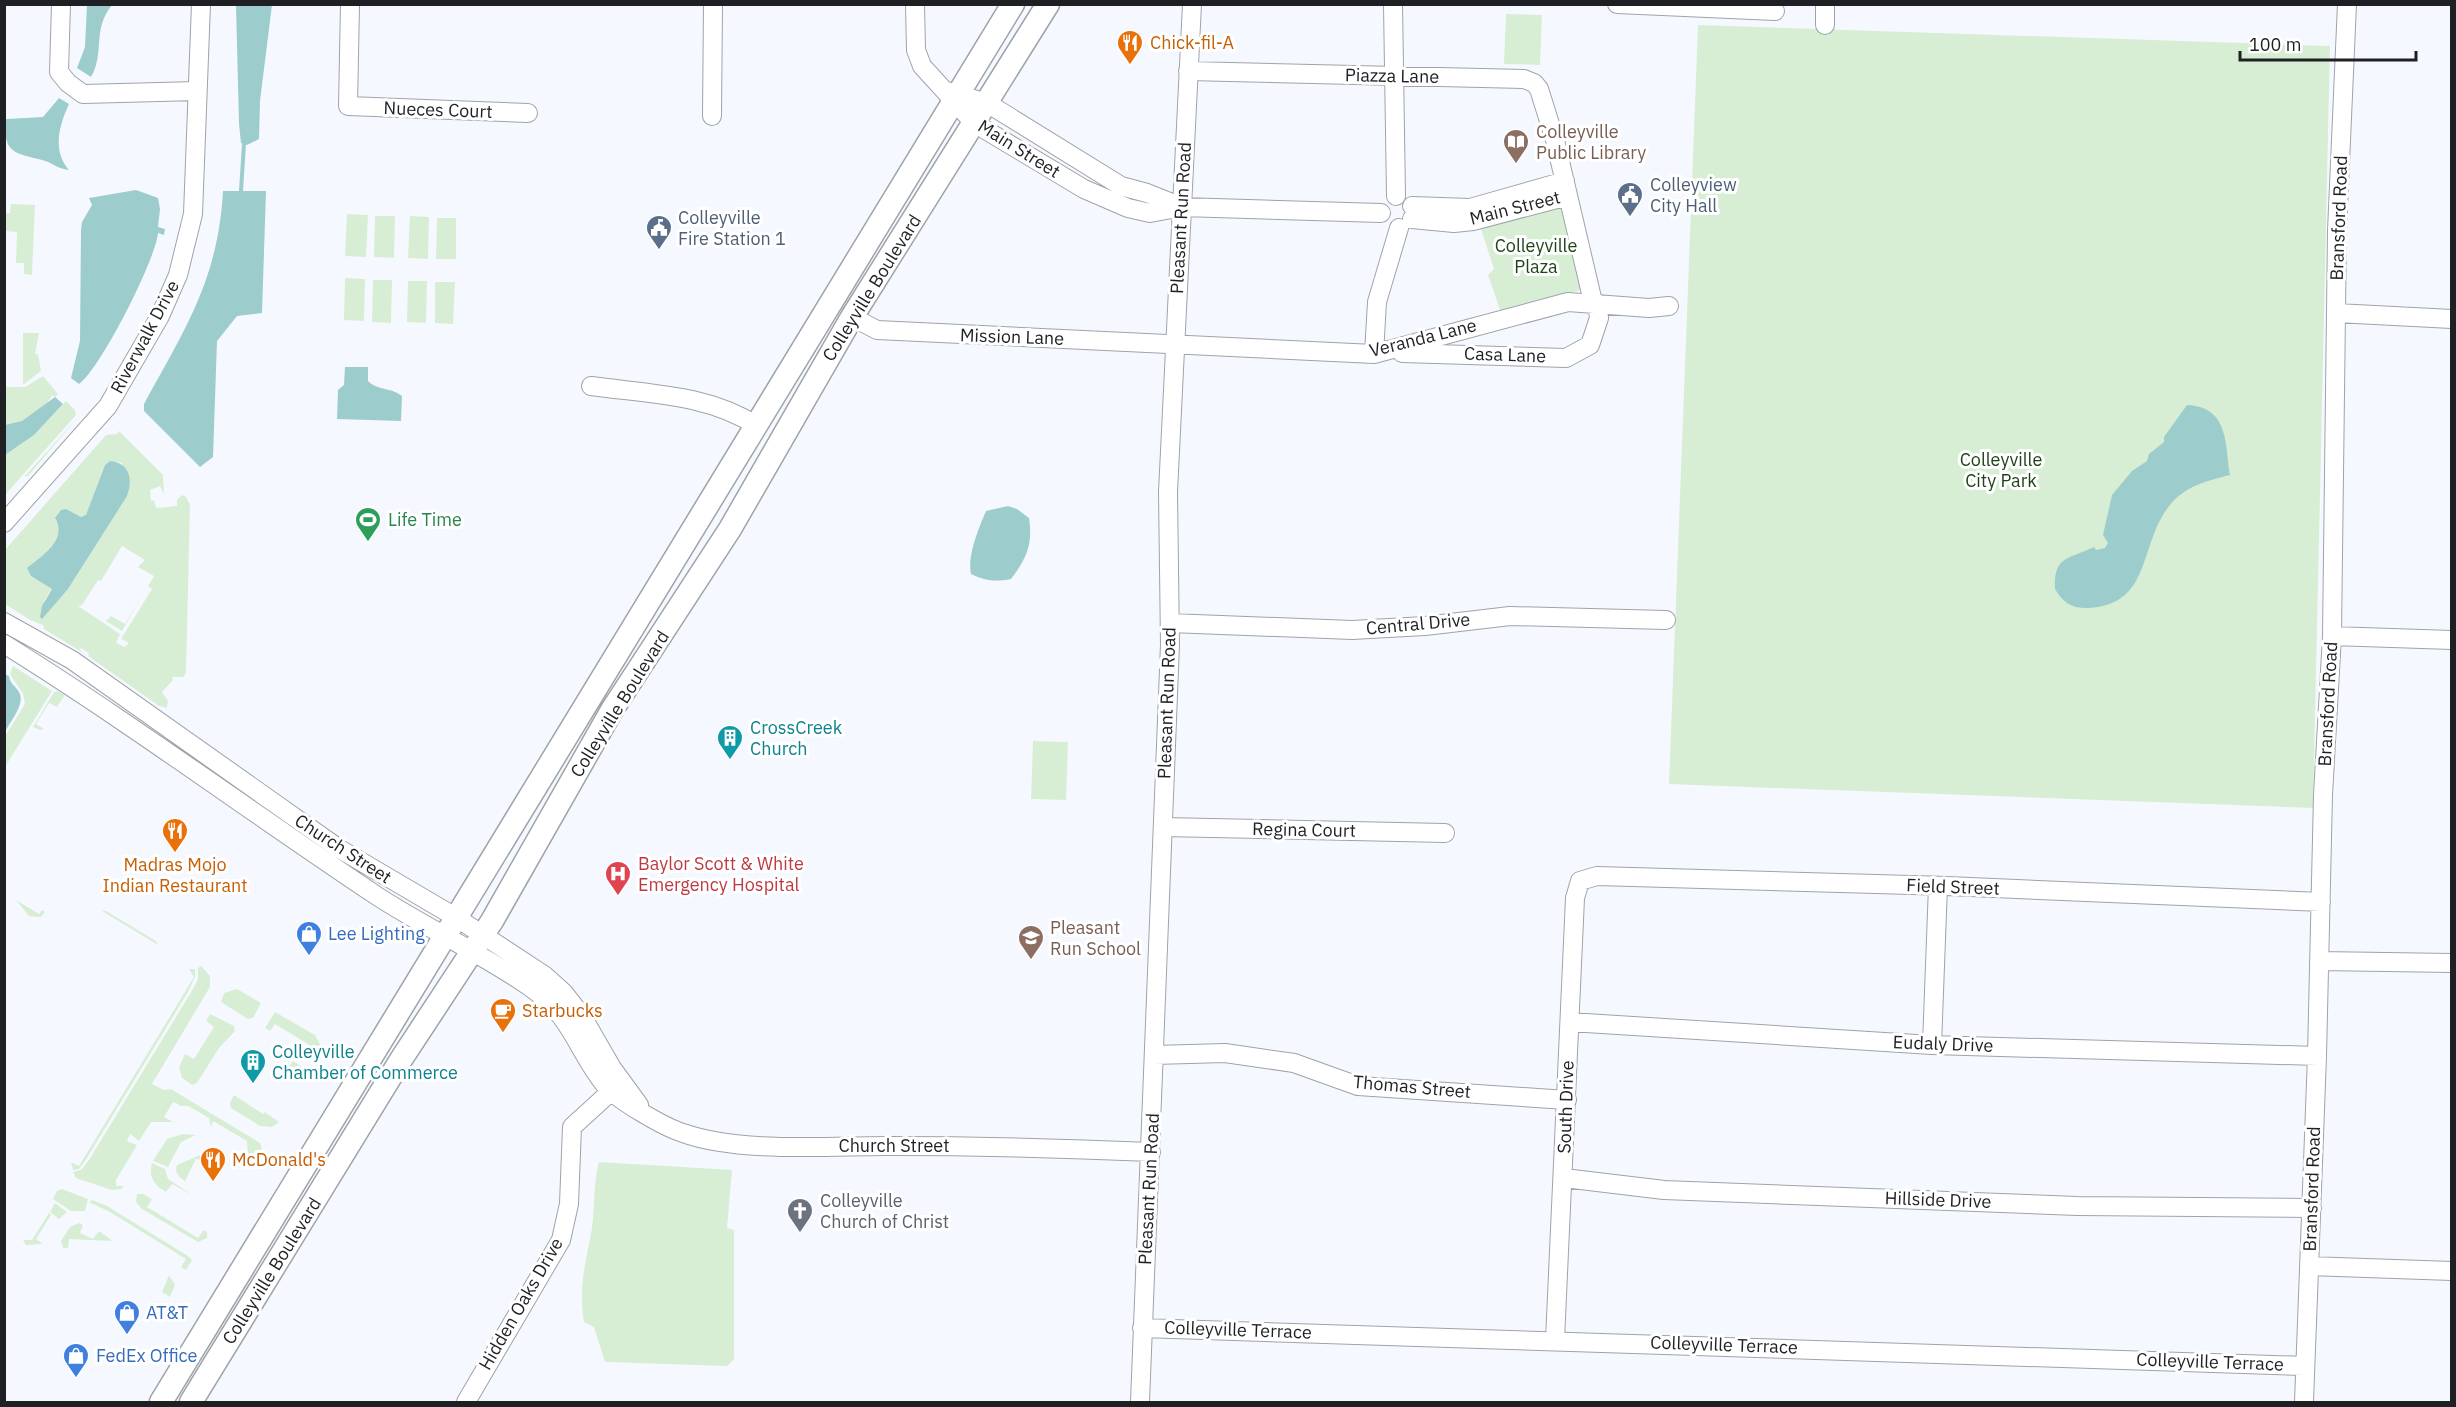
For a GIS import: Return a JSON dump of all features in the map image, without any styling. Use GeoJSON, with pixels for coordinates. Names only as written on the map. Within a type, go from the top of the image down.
{"type":"FeatureCollection","features":[{"type":"Feature","properties":{"kind":"main road","name":"Colleyville Boulevard"},"geometry":{"type":"LineString","coordinates":[[161,1402],[757,426],[954,95],[1013,4]]}},
{"type":"Feature","properties":{"kind":"main road","name":"Colleyville Boulevard"},"geometry":{"type":"LineString","coordinates":[[191,1402],[402,1058],[477,945],[612,710],[726,535],[852,316],[1048,4]]}},
{"type":"Feature","properties":{"kind":"main road"},"geometry":{"type":"LineString","coordinates":[[832,302],[852,316]]}},
{"type":"Feature","properties":{"kind":"main road"},"geometry":{"type":"LineString","coordinates":[[757,426],[778,447]]}},
{"type":"Feature","properties":{"kind":"street"},"geometry":{"type":"LineString","coordinates":[[61,4],[59,72],[68,83],[83,94],[197,91]]}},
{"type":"Feature","properties":{"kind":"street","name":"Riverwalk Drive"},"geometry":{"type":"LineString","coordinates":[[4,523],[108,406],[170,296],[185,255],[193,214],[201,4]]}},
{"type":"Feature","properties":{"kind":"street","name":"Nueces Court"},"geometry":{"type":"LineString","coordinates":[[350,4],[348,106],[528,113]]}},
{"type":"Feature","properties":{"kind":"street"},"geometry":{"type":"LineString","coordinates":[[712,116],[714,4]]}},
{"type":"Feature","properties":{"kind":"street"},"geometry":{"type":"LineString","coordinates":[[915,4],[916,50],[927,73],[954,95]]}},
{"type":"Feature","properties":{"kind":"street","name":"Pleasant Run Road"},"geometry":{"type":"LineString","coordinates":[[1140,1402],[1170,623],[1168,492],[1192,4]]}},
{"type":"Feature","properties":{"kind":"street"},"geometry":{"type":"LineString","coordinates":[[1393,4],[1392,76],[1396,196]]}},
{"type":"Feature","properties":{"kind":"street"},"geometry":{"type":"LineString","coordinates":[[1617,4],[1776,11]]}},
{"type":"Feature","properties":{"kind":"street"},"geometry":{"type":"LineString","coordinates":[[1825,4],[1825,25]]}},
{"type":"Feature","properties":{"kind":"street","name":"Bransford Road"},"geometry":{"type":"LineString","coordinates":[[2304,1402],[2332,636],[2336,313],[2347,4]]}},
{"type":"Feature","properties":{"kind":"street","name":"Piazza Lane"},"geometry":{"type":"LineString","coordinates":[[1188,71],[1524,79],[1534,83],[1539,90],[1555,140]]}},
{"type":"Feature","properties":{"kind":"street","name":"Main Street"},"geometry":{"type":"LineString","coordinates":[[954,95],[987,104],[1120,186],[1147,193],[1182,207]]}},
{"type":"Feature","properties":{"kind":"street","name":"Main Street"},"geometry":{"type":"LineString","coordinates":[[954,95],[974,123],[1084,189],[1128,208],[1150,213],[1182,207],[1381,213]]}},
{"type":"Feature","properties":{"kind":"street","name":"Main Street"},"geometry":{"type":"LineString","coordinates":[[1408,218],[1566,189],[1555,140]]}},
{"type":"Feature","properties":{"kind":"street","name":"Casa Lane"},"geometry":{"type":"LineString","coordinates":[[1374,354],[1566,358],[1581,352],[1590,345],[1599,318],[1566,189]]}},
{"type":"Feature","properties":{"kind":"street"},"geometry":{"type":"LineString","coordinates":[[1374,354],[1377,302],[1408,218],[1408,200],[1396,196],[1385,201],[1381,213],[1385,222],[1408,218]]}},
{"type":"Feature","properties":{"kind":"street","name":"Veranda Lane"},"geometry":{"type":"LineString","coordinates":[[1175,342],[1374,354],[1568,302],[1649,308],[1669,306]]}},
{"type":"Feature","properties":{"kind":"street"},"geometry":{"type":"LineString","coordinates":[[2336,313],[2451,319]]}},
{"type":"Feature","properties":{"kind":"street","name":"Mission Lane"},"geometry":{"type":"LineString","coordinates":[[852,316],[878,330],[1175,342]]}},
{"type":"Feature","properties":{"kind":"street"},"geometry":{"type":"LineString","coordinates":[[591,386],[700,400],[741,416],[757,426]]}},
{"type":"Feature","properties":{"kind":"street","name":"Central Drive"},"geometry":{"type":"LineString","coordinates":[[1170,623],[1352,630],[1425,626],[1510,616],[1666,620]]}},
{"type":"Feature","properties":{"kind":"street","name":"Church Street"},"geometry":{"type":"LineString","coordinates":[[4,622],[72,660],[477,945],[544,975],[562,1004],[594,1033],[616,1086],[644,1112],[684,1134],[734,1145],[941,1146],[1151,1152]]}},
{"type":"Feature","properties":{"kind":"street"},"geometry":{"type":"LineString","coordinates":[[2332,636],[2451,640]]}},
{"type":"Feature","properties":{"kind":"street","name":"Church Street"},"geometry":{"type":"LineString","coordinates":[[4,644],[78,689],[269,824],[381,899],[451,928]]}},
{"type":"Feature","properties":{"kind":"street"},"geometry":{"type":"LineString","coordinates":[[158,747],[171,730]]}},
{"type":"Feature","properties":{"kind":"street"},"geometry":{"type":"LineString","coordinates":[[269,824],[279,806]]}},
{"type":"Feature","properties":{"kind":"street","name":"Regina Court"},"geometry":{"type":"LineString","coordinates":[[1163,827],[1445,833]]}},
{"type":"Feature","properties":{"kind":"street","name":"Field Street"},"geometry":{"type":"LineString","coordinates":[[1584,878],[1597,876],[1938,886],[2321,902]]}},
{"type":"Feature","properties":{"kind":"street","name":"South Drive"},"geometry":{"type":"LineString","coordinates":[[1555,1340],[1575,898],[1580,881],[1584,878]]}},
{"type":"Feature","properties":{"kind":"street"},"geometry":{"type":"LineString","coordinates":[[1932,1045],[1938,886]]}},
{"type":"Feature","properties":{"kind":"street"},"geometry":{"type":"LineString","coordinates":[[2319,961],[2451,963]]}},
{"type":"Feature","properties":{"kind":"street","name":"Eudaly Drive"},"geometry":{"type":"LineString","coordinates":[[1570,1022],[1932,1045],[2317,1056]]}},
{"type":"Feature","properties":{"kind":"street","name":"Thomas Street"},"geometry":{"type":"LineString","coordinates":[[1154,1055],[1225,1053],[1294,1063],[1358,1086],[1567,1100]]}},
{"type":"Feature","properties":{"kind":"street","name":"Hidden Oaks Drive"},"geometry":{"type":"LineString","coordinates":[[466,1402],[561,1240],[569,1204],[572,1127],[616,1086]]}},
{"type":"Feature","properties":{"kind":"street","name":"Hillside Drive"},"geometry":{"type":"LineString","coordinates":[[1564,1179],[1675,1190],[2077,1206],[2312,1208]]}},
{"type":"Feature","properties":{"kind":"street"},"geometry":{"type":"LineString","coordinates":[[2309,1266],[2451,1271]]}},
{"type":"Feature","properties":{"kind":"street","name":"Colleyville Terrace"},"geometry":{"type":"LineString","coordinates":[[1142,1328],[2305,1366]]}},
{"type":"Feature","properties":{"kind":"green space"},"geometry":{"type":"Polygon","coordinates":[[[1506,14],[1542,15],[1540,65],[1504,64],[1506,14]]]}},
{"type":"Feature","properties":{"kind":"green space","name":"Colleyville City Park"},"geometry":{"type":"Polygon","coordinates":[[[1698,25],[2330,46],[2313,808],[1669,784],[1698,25]]]}},
{"type":"Feature","properties":{"kind":"green space","name":"Colleyville Plaza"},"geometry":{"type":"Polygon","coordinates":[[[1570,202],[1591,287],[1501,313],[1488,275],[1494,269],[1480,226],[1570,202]]]}},
{"type":"Feature","properties":{"kind":"green space"},"geometry":{"type":"Polygon","coordinates":[[[11,204],[35,205],[32,275],[24,274],[24,263],[16,263],[17,232],[5,231],[5,213],[10,213],[11,204]]]}},
{"type":"Feature","properties":{"kind":"green space"},"geometry":{"type":"Polygon","coordinates":[[[347,214],[368,215],[366,257],[345,256],[347,214]]]}},
{"type":"Feature","properties":{"kind":"green space"},"geometry":{"type":"Polygon","coordinates":[[[375,216],[395,216],[394,258],[374,257],[375,216]]]}},
{"type":"Feature","properties":{"kind":"green space"},"geometry":{"type":"Polygon","coordinates":[[[410,216],[429,217],[428,259],[408,258],[410,216]]]}},
{"type":"Feature","properties":{"kind":"green space"},"geometry":{"type":"Polygon","coordinates":[[[437,218],[456,218],[456,259],[436,259],[437,218]]]}},
{"type":"Feature","properties":{"kind":"green space"},"geometry":{"type":"Polygon","coordinates":[[[345,278],[365,279],[364,321],[344,320],[345,278]]]}},
{"type":"Feature","properties":{"kind":"green space"},"geometry":{"type":"Polygon","coordinates":[[[373,280],[392,280],[391,323],[372,322],[373,280]]]}},
{"type":"Feature","properties":{"kind":"green space"},"geometry":{"type":"Polygon","coordinates":[[[408,281],[427,281],[426,323],[407,322],[408,281]]]}},
{"type":"Feature","properties":{"kind":"green space"},"geometry":{"type":"Polygon","coordinates":[[[435,282],[455,282],[453,324],[435,323],[435,282]]]}},
{"type":"Feature","properties":{"kind":"green space"},"geometry":{"type":"Polygon","coordinates":[[[23,333],[39,333],[35,354],[38,354],[41,371],[23,385],[23,333]]]}},
{"type":"Feature","properties":{"kind":"green space"},"geometry":{"type":"Polygon","coordinates":[[[43,376],[58,394],[55,397],[52,395],[49,401],[32,416],[5,425],[5,387],[25,387],[43,376]]]}},
{"type":"Feature","properties":{"kind":"green space"},"geometry":{"type":"Polygon","coordinates":[[[66,401],[75,410],[76,415],[5,495],[5,455],[34,435],[66,401]]]}},
{"type":"Feature","properties":{"kind":"green space"},"geometry":{"type":"Polygon","coordinates":[[[80,415],[28,476],[24,477],[80,415]]]}},
{"type":"Feature","properties":{"kind":"green space"},"geometry":{"type":"Polygon","coordinates":[[[119,431],[163,475],[164,494],[160,486],[150,490],[151,501],[154,500],[156,508],[177,506],[177,500],[182,495],[186,497],[190,505],[186,672],[184,677],[172,677],[173,680],[162,692],[168,701],[167,708],[159,706],[88,656],[89,653],[81,648],[80,650],[85,654],[44,629],[43,625],[30,620],[5,604],[5,550],[106,435],[117,434],[119,431]],[[110,461],[105,465],[86,516],[81,517],[61,510],[55,520],[60,526],[57,538],[29,567],[31,576],[52,588],[44,601],[46,612],[68,589],[122,502],[122,463],[110,461]],[[122,546],[101,581],[98,580],[82,605],[78,606],[120,634],[116,643],[125,647],[129,643],[121,639],[152,589],[148,586],[154,576],[138,567],[145,560],[122,546]]]}},
{"type":"Feature","properties":{"kind":"green space"},"geometry":{"type":"Polygon","coordinates":[[[143,594],[122,631],[106,621],[111,616],[125,624],[143,594]]]}},
{"type":"Feature","properties":{"kind":"green space"},"geometry":{"type":"Polygon","coordinates":[[[13,666],[52,691],[5,767],[5,736],[25,704],[23,694],[10,674],[13,666]]]}},
{"type":"Feature","properties":{"kind":"green space"},"geometry":{"type":"Polygon","coordinates":[[[58,691],[65,695],[57,707],[49,703],[36,724],[44,729],[33,727],[54,692],[58,691]]]}},
{"type":"Feature","properties":{"kind":"green space"},"geometry":{"type":"Polygon","coordinates":[[[1033,741],[1068,742],[1066,800],[1031,799],[1033,741]]]}},
{"type":"Feature","properties":{"kind":"green space"},"geometry":{"type":"Polygon","coordinates":[[[16,900],[39,914],[42,910],[45,912],[41,917],[29,916],[16,900]]]}},
{"type":"Feature","properties":{"kind":"green space"},"geometry":{"type":"Polygon","coordinates":[[[102,911],[106,911],[156,941],[158,945],[102,911]]]}},
{"type":"Feature","properties":{"kind":"green space"},"geometry":{"type":"Polygon","coordinates":[[[201,966],[210,976],[210,987],[152,1084],[164,1090],[171,1089],[260,1143],[262,1149],[256,1155],[248,1155],[247,1141],[213,1121],[211,1127],[209,1118],[188,1106],[181,1106],[173,1102],[164,1117],[173,1122],[151,1122],[139,1141],[130,1134],[127,1141],[137,1145],[116,1180],[116,1186],[124,1186],[121,1189],[112,1190],[76,1178],[73,1172],[81,1170],[89,1160],[190,994],[198,979],[198,968],[201,966]]]}},
{"type":"Feature","properties":{"kind":"green space"},"geometry":{"type":"Polygon","coordinates":[[[189,969],[195,969],[195,977],[188,992],[85,1161],[79,1169],[73,1170],[71,1162],[79,1166],[194,977],[189,969]]]}},
{"type":"Feature","properties":{"kind":"green space"},"geometry":{"type":"Polygon","coordinates":[[[237,989],[261,1003],[253,1018],[248,1019],[221,1002],[224,993],[237,989]]]}},
{"type":"Feature","properties":{"kind":"green space"},"geometry":{"type":"Polygon","coordinates":[[[275,1012],[315,1035],[321,1046],[317,1059],[304,1053],[308,1044],[275,1024],[270,1031],[265,1028],[275,1012]]]}},
{"type":"Feature","properties":{"kind":"green space"},"geometry":{"type":"Polygon","coordinates":[[[210,1014],[234,1026],[235,1031],[219,1048],[197,1083],[192,1085],[182,1078],[179,1067],[185,1054],[194,1059],[214,1027],[206,1021],[210,1014]]]}},
{"type":"Feature","properties":{"kind":"green space"},"geometry":{"type":"Polygon","coordinates":[[[293,1061],[306,1070],[305,1078],[288,1068],[293,1061]]]}},
{"type":"Feature","properties":{"kind":"green space"},"geometry":{"type":"Polygon","coordinates":[[[234,1095],[279,1122],[272,1127],[260,1126],[231,1108],[230,1103],[234,1095]]]}},
{"type":"Feature","properties":{"kind":"green space"},"geometry":{"type":"Polygon","coordinates":[[[183,1134],[196,1135],[181,1142],[168,1167],[153,1161],[167,1139],[183,1134]]]}},
{"type":"Feature","properties":{"kind":"green space"},"geometry":{"type":"Polygon","coordinates":[[[200,1155],[202,1160],[196,1159],[185,1181],[177,1173],[177,1165],[200,1155]]]}},
{"type":"Feature","properties":{"kind":"green space"},"geometry":{"type":"Polygon","coordinates":[[[599,1162],[732,1170],[727,1228],[734,1230],[734,1359],[727,1366],[605,1362],[594,1327],[584,1322],[582,1309],[583,1274],[592,1228],[599,1162]]]}},
{"type":"Feature","properties":{"kind":"green space"},"geometry":{"type":"Polygon","coordinates":[[[152,1163],[165,1169],[168,1179],[194,1196],[172,1184],[166,1192],[162,1189],[155,1183],[152,1176],[152,1163]]]}},
{"type":"Feature","properties":{"kind":"green space"},"geometry":{"type":"Polygon","coordinates":[[[62,1189],[88,1199],[85,1211],[71,1211],[53,1199],[57,1191],[62,1189]]]}},
{"type":"Feature","properties":{"kind":"green space"},"geometry":{"type":"Polygon","coordinates":[[[137,1194],[143,1194],[152,1199],[147,1207],[198,1238],[204,1230],[207,1232],[207,1238],[198,1242],[142,1209],[136,1202],[137,1194]]]}},
{"type":"Feature","properties":{"kind":"green space"},"geometry":{"type":"Polygon","coordinates":[[[92,1200],[107,1206],[188,1256],[192,1260],[186,1270],[181,1267],[186,1259],[110,1212],[89,1202],[92,1200]]]}},
{"type":"Feature","properties":{"kind":"green space"},"geometry":{"type":"Polygon","coordinates":[[[55,1203],[67,1212],[59,1219],[50,1212],[55,1203]]]}},
{"type":"Feature","properties":{"kind":"green space"},"geometry":{"type":"Polygon","coordinates":[[[49,1213],[51,1215],[36,1239],[43,1244],[26,1245],[23,1240],[32,1240],[49,1213]]]}},
{"type":"Feature","properties":{"kind":"green space"},"geometry":{"type":"Polygon","coordinates":[[[79,1223],[83,1225],[80,1233],[93,1239],[99,1231],[113,1241],[69,1239],[68,1248],[63,1248],[61,1241],[70,1227],[79,1223]]]}},
{"type":"Feature","properties":{"kind":"green space"},"geometry":{"type":"Polygon","coordinates":[[[169,1275],[175,1285],[170,1297],[162,1292],[169,1275]]]}},
{"type":"Feature","properties":{"kind":"water"},"geometry":{"type":"Polygon","coordinates":[[[87,5],[112,5],[102,23],[97,59],[91,77],[77,68],[85,47],[87,5]]]}},
{"type":"Feature","properties":{"kind":"water"},"geometry":{"type":"Polygon","coordinates":[[[236,5],[272,5],[260,101],[259,139],[247,145],[241,143],[239,124],[236,5]]]}},
{"type":"Feature","properties":{"kind":"water"},"geometry":{"type":"Polygon","coordinates":[[[59,98],[69,104],[60,129],[59,146],[60,154],[69,170],[17,153],[12,150],[6,139],[5,120],[43,117],[59,98]]]}},
{"type":"Feature","properties":{"kind":"water"},"geometry":{"type":"Polygon","coordinates":[[[136,190],[158,198],[160,209],[158,227],[165,229],[164,235],[158,233],[148,266],[113,337],[88,375],[79,384],[71,378],[80,341],[81,230],[82,222],[92,205],[89,198],[136,190]]]}},
{"type":"Feature","properties":{"kind":"water"},"geometry":{"type":"Polygon","coordinates":[[[223,191],[266,191],[262,313],[237,316],[217,341],[213,457],[200,467],[144,411],[144,404],[186,327],[207,278],[220,223],[223,191]]]}},
{"type":"Feature","properties":{"kind":"water"},"geometry":{"type":"Polygon","coordinates":[[[345,367],[368,367],[368,381],[402,396],[401,421],[337,419],[338,390],[344,385],[345,367]]]}},
{"type":"Feature","properties":{"kind":"water"},"geometry":{"type":"Polygon","coordinates":[[[55,397],[63,404],[34,435],[5,455],[5,425],[22,421],[55,397]]]}},
{"type":"Feature","properties":{"kind":"water"},"geometry":{"type":"Polygon","coordinates":[[[2187,405],[2201,407],[2211,412],[2218,420],[2225,439],[2230,475],[2205,482],[2182,493],[2170,505],[2160,520],[2142,570],[2124,596],[2110,604],[2089,608],[2069,604],[2055,589],[2055,578],[2060,564],[2094,547],[2096,550],[2105,548],[2108,543],[2103,535],[2112,495],[2132,471],[2147,461],[2149,454],[2164,442],[2164,437],[2187,405]]]}},
{"type":"Feature","properties":{"kind":"water"},"geometry":{"type":"Polygon","coordinates":[[[110,461],[117,462],[126,468],[130,478],[127,496],[68,589],[42,619],[40,617],[42,606],[52,589],[31,576],[27,568],[56,540],[58,526],[55,518],[61,510],[66,509],[81,517],[86,515],[105,465],[110,461]]]}},
{"type":"Feature","properties":{"kind":"water"},"geometry":{"type":"Polygon","coordinates":[[[1008,506],[1017,509],[1029,518],[1028,550],[1021,564],[1011,579],[991,580],[971,574],[972,551],[986,511],[1008,506]]]}},
{"type":"Feature","properties":{"kind":"water"},"geometry":{"type":"Polygon","coordinates":[[[5,674],[9,676],[21,697],[19,707],[5,732],[5,674]]]}},
{"type":"Feature","properties":{"kind":"waterway"},"geometry":{"type":"LineString","coordinates":[[241,191],[244,144]]}},
{"type":"Feature","properties":{"kind":"place","name":"Chick-fil-A"},"geometry":{"type":"Point","coordinates":[1130,66]}},
{"type":"Feature","properties":{"kind":"place","name":"Colleyville Public Library"},"geometry":{"type":"Point","coordinates":[1516,165]}},
{"type":"Feature","properties":{"kind":"place","name":"Colleyview City Hall"},"geometry":{"type":"Point","coordinates":[1630,218]}},
{"type":"Feature","properties":{"kind":"place","name":"Colleyville Fire Station 1"},"geometry":{"type":"Point","coordinates":[659,251]}},
{"type":"Feature","properties":{"kind":"place","name":"Life Time"},"geometry":{"type":"Point","coordinates":[368,543]}},
{"type":"Feature","properties":{"kind":"place","name":"CrossCreek Church"},"geometry":{"type":"Point","coordinates":[730,761]}},
{"type":"Feature","properties":{"kind":"place","name":"Madras Mojo Indian Restaurant"},"geometry":{"type":"Point","coordinates":[175,854]}},
{"type":"Feature","properties":{"kind":"place","name":"Baylor Scott & White Emergency Hospital"},"geometry":{"type":"Point","coordinates":[618,897]}},
{"type":"Feature","properties":{"kind":"place","name":"Lee Lighting"},"geometry":{"type":"Point","coordinates":[309,957]}},
{"type":"Feature","properties":{"kind":"place","name":"Pleasant Run School"},"geometry":{"type":"Point","coordinates":[1031,961]}},
{"type":"Feature","properties":{"kind":"place","name":"Starbucks"},"geometry":{"type":"Point","coordinates":[503,1034]}},
{"type":"Feature","properties":{"kind":"place","name":"Colleyville Chamber of Commerce"},"geometry":{"type":"Point","coordinates":[253,1085]}},
{"type":"Feature","properties":{"kind":"place","name":"McDonald's"},"geometry":{"type":"Point","coordinates":[213,1183]}},
{"type":"Feature","properties":{"kind":"place","name":"Colleyville Church of Christ"},"geometry":{"type":"Point","coordinates":[800,1234]}},
{"type":"Feature","properties":{"kind":"place","name":"AT&T"},"geometry":{"type":"Point","coordinates":[127,1336]}},
{"type":"Feature","properties":{"kind":"place","name":"FedEx Office"},"geometry":{"type":"Point","coordinates":[76,1379]}}]}
